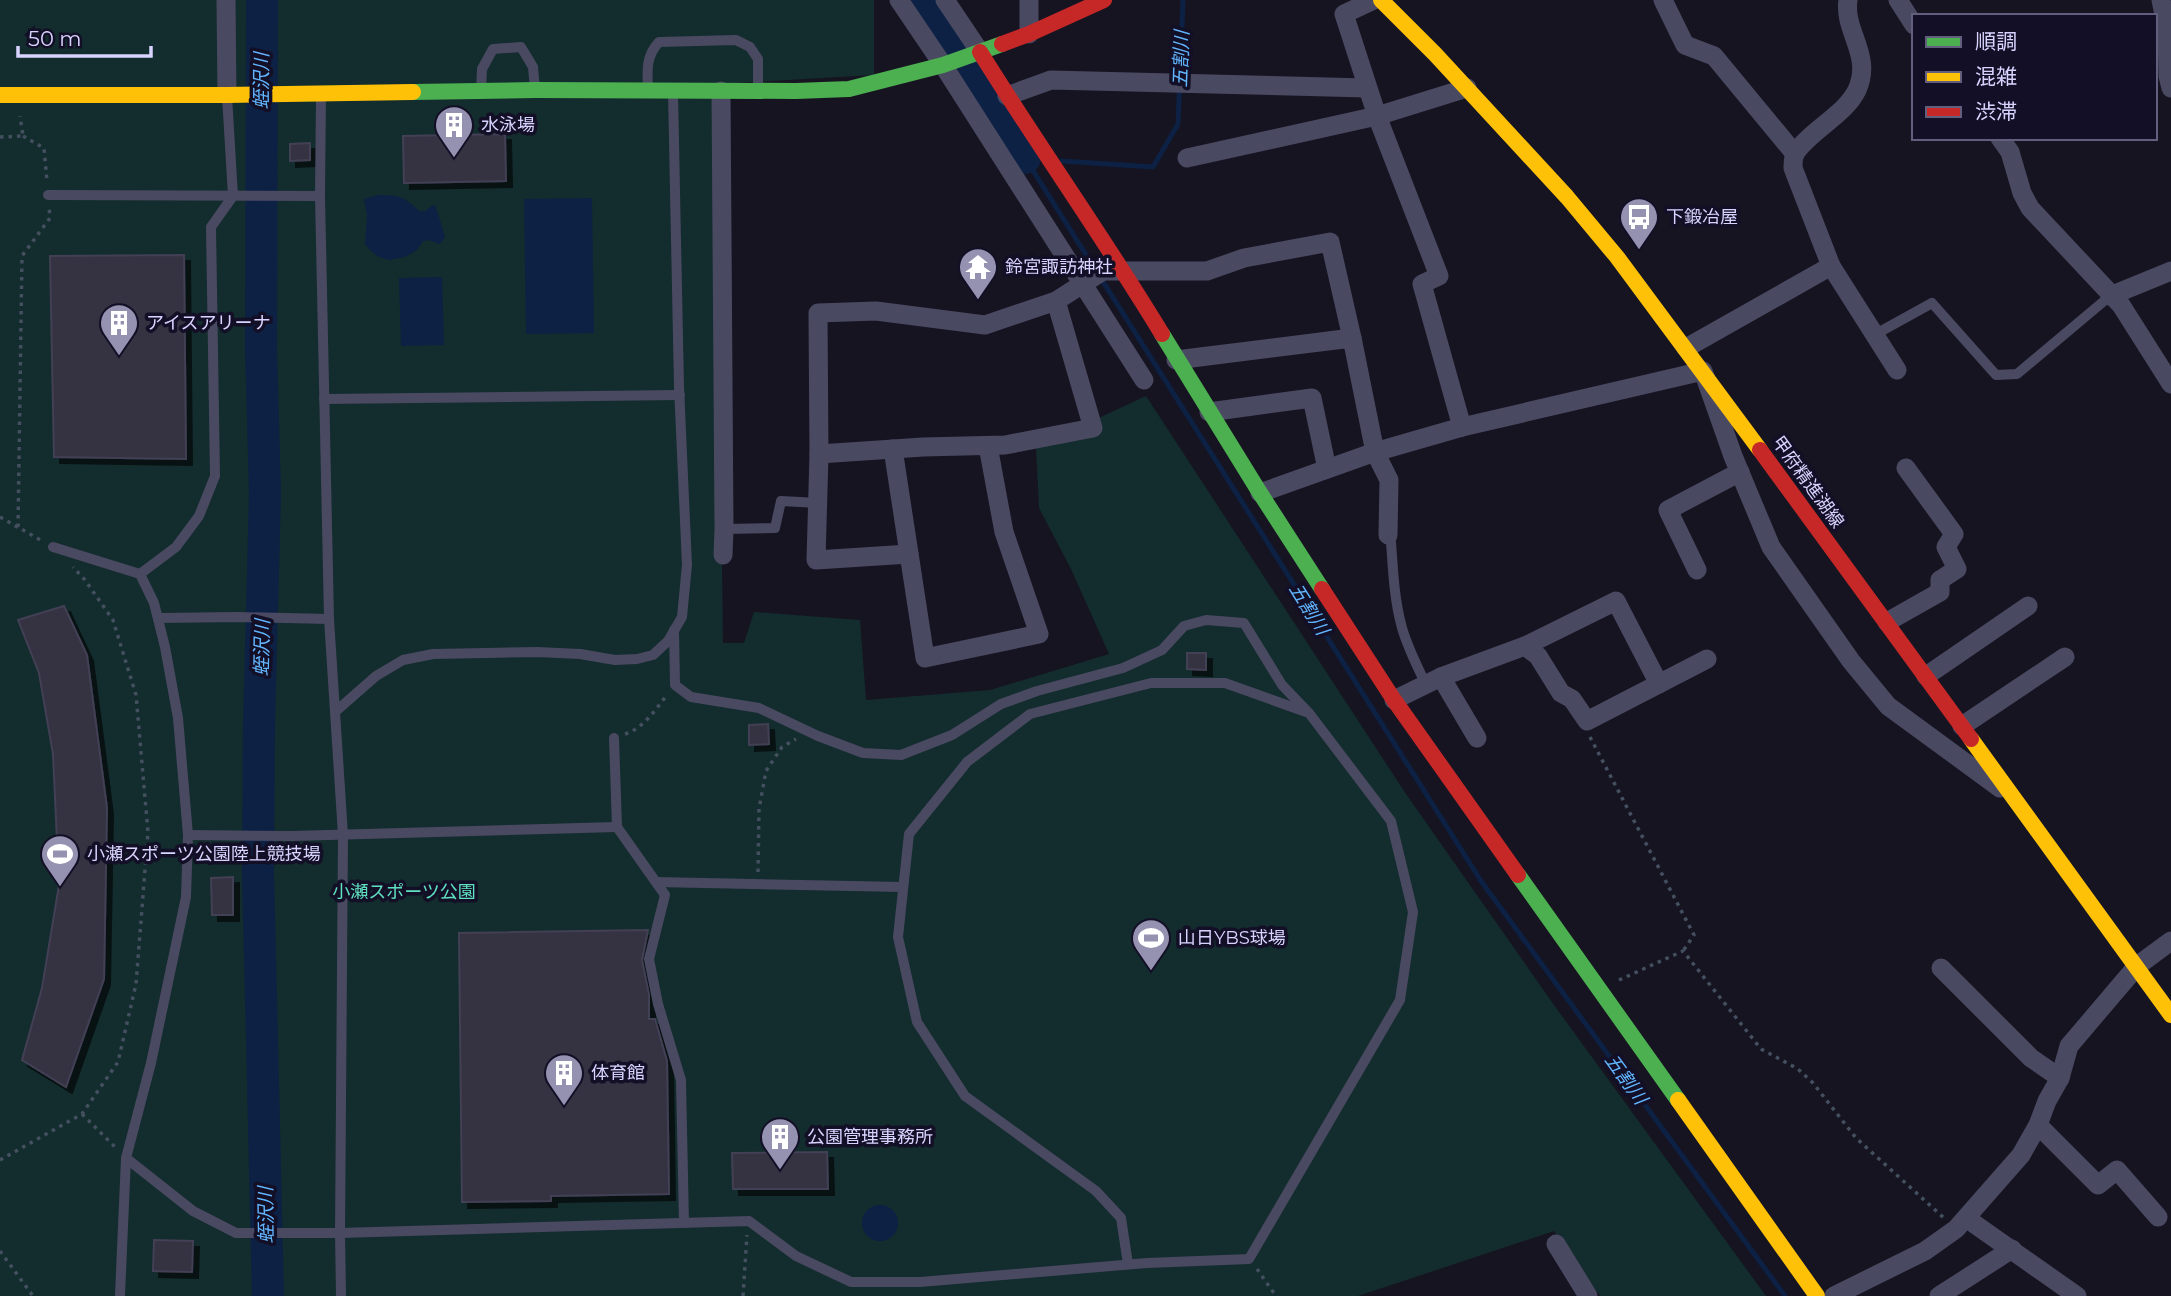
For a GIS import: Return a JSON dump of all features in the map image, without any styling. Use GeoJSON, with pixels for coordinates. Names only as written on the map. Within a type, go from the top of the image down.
{"type":"FeatureCollection","features":[{"type":"Feature","properties":{"kind":"street"},"geometry":{"type":"LineString","coordinates":[[226,0],[233,94]]}},
{"type":"Feature","properties":{"kind":"street"},"geometry":{"type":"LineString","coordinates":[[899,0],[946,64],[1091,278],[1144,380]]}},
{"type":"Feature","properties":{"kind":"street"},"geometry":{"type":"LineString","coordinates":[[945,0],[975,53],[1007,96],[1123,270],[1176,360],[1394,700],[1817,1296]]}},
{"type":"Feature","properties":{"kind":"street"},"geometry":{"type":"LineString","coordinates":[[1029,0],[1029,34]]}},
{"type":"Feature","properties":{"kind":"street"},"geometry":{"type":"LineString","coordinates":[[8,95],[849,89],[946,64],[1029,34],[1104,0]]}},
{"type":"Feature","properties":{"kind":"street"},"geometry":{"type":"LineString","coordinates":[[1374,0],[1344,14],[1377,116],[1439,276],[1422,284],[1462,427]]}},
{"type":"Feature","properties":{"kind":"street","name":"甲府精進湖線"},"geometry":{"type":"LineString","coordinates":[[1381,0],[1567,197],[1617,257],[1887,622],[2171,1015]]}},
{"type":"Feature","properties":{"kind":"street"},"geometry":{"type":"LineString","coordinates":[[1663,0],[1685,45],[1714,56],[1795,154]]}},
{"type":"Feature","properties":{"kind":"street"},"geometry":{"type":"LineString","coordinates":[[1849,0],[1849,19],[1862,58],[1857,90],[1795,154],[1793,168],[1831,266],[1897,370]]}},
{"type":"Feature","properties":{"kind":"street"},"geometry":{"type":"LineString","coordinates":[[1898,0],[1912,22]]}},
{"type":"Feature","properties":{"kind":"street"},"geometry":{"type":"LineString","coordinates":[[2161,0],[2167,30],[2168,76],[2171,89]]}},
{"type":"Feature","properties":{"kind":"street"},"geometry":{"type":"LineString","coordinates":[[1007,96],[1051,80],[1367,88]]}},
{"type":"Feature","properties":{"kind":"street"},"geometry":{"type":"LineString","coordinates":[[1187,158],[1377,116],[1466,88]]}},
{"type":"Feature","properties":{"kind":"street"},"geometry":{"type":"LineString","coordinates":[[721,92],[723,555]]}},
{"type":"Feature","properties":{"kind":"street"},"geometry":{"type":"LineString","coordinates":[[2001,140],[2010,152],[2022,193],[2030,208],[2121,306],[2171,384]]}},
{"type":"Feature","properties":{"kind":"street"},"geometry":{"type":"LineString","coordinates":[[909,554],[816,560],[819,454],[818,313],[876,311],[985,324],[1056,301],[1091,278],[1123,270],[1207,271],[1244,258],[1330,242],[1375,452],[1389,480],[1388,535]]}},
{"type":"Feature","properties":{"kind":"street"},"geometry":{"type":"LineString","coordinates":[[1686,348],[1831,266]]}},
{"type":"Feature","properties":{"kind":"street"},"geometry":{"type":"LineString","coordinates":[[2110,296],[2171,271]]}},
{"type":"Feature","properties":{"kind":"street"},"geometry":{"type":"LineString","coordinates":[[819,454],[1004,445],[1093,428],[1056,301]]}},
{"type":"Feature","properties":{"kind":"street"},"geometry":{"type":"LineString","coordinates":[[1176,360],[1352,338]]}},
{"type":"Feature","properties":{"kind":"street"},"geometry":{"type":"LineString","coordinates":[[1260,493],[1375,452],[1462,427],[1703,371],[1771,547],[1851,661],[1888,706],[2015,798]]}},
{"type":"Feature","properties":{"kind":"street"},"geometry":{"type":"LineString","coordinates":[[1209,412],[1312,398],[1327,469]]}},
{"type":"Feature","properties":{"kind":"street"},"geometry":{"type":"LineString","coordinates":[[893,449],[925,658],[1039,634],[1004,533],[988,446]]}},
{"type":"Feature","properties":{"kind":"street"},"geometry":{"type":"LineString","coordinates":[[1887,622],[1940,592],[1940,580],[1957,569],[1946,547],[1954,534],[1906,468]]}},
{"type":"Feature","properties":{"kind":"street"},"geometry":{"type":"LineString","coordinates":[[1698,570],[1668,510],[1740,472]]}},
{"type":"Feature","properties":{"kind":"street"},"geometry":{"type":"LineString","coordinates":[[1394,700],[1433,681],[1525,646],[1616,601],[1658,684]]}},
{"type":"Feature","properties":{"kind":"street"},"geometry":{"type":"LineString","coordinates":[[1926,676],[2028,606]]}},
{"type":"Feature","properties":{"kind":"street"},"geometry":{"type":"LineString","coordinates":[[1525,646],[1538,656],[1561,693],[1572,699],[1587,721],[1707,659]]}},
{"type":"Feature","properties":{"kind":"street"},"geometry":{"type":"LineString","coordinates":[[1962,726],[2065,657]]}},
{"type":"Feature","properties":{"kind":"street"},"geometry":{"type":"LineString","coordinates":[[1433,681],[1478,738]]}},
{"type":"Feature","properties":{"kind":"street"},"geometry":{"type":"LineString","coordinates":[[1834,1296],[1925,1251],[1961,1224],[2021,1155],[2060,1077],[2069,1046],[2137,966],[2171,941]]}},
{"type":"Feature","properties":{"kind":"street"},"geometry":{"type":"LineString","coordinates":[[1941,968],[2031,1058],[2060,1077]]}},
{"type":"Feature","properties":{"kind":"street"},"geometry":{"type":"LineString","coordinates":[[2038,1125],[2098,1185],[2117,1170],[2158,1217]]}},
{"type":"Feature","properties":{"kind":"street"},"geometry":{"type":"LineString","coordinates":[[1961,1224],[2012,1250],[2077,1296]]}},
{"type":"Feature","properties":{"kind":"street"},"geometry":{"type":"LineString","coordinates":[[1556,1244],[1588,1296]]}},
{"type":"Feature","properties":{"kind":"street"},"geometry":{"type":"LineString","coordinates":[[1939,1296],[2012,1250]]}},
{"type":"Feature","properties":{"kind":"lane"},"geometry":{"type":"LineString","coordinates":[[648,91],[647,62],[659,42],[736,40],[750,47],[758,60],[758,91]]}},
{"type":"Feature","properties":{"kind":"lane"},"geometry":{"type":"LineString","coordinates":[[481,92],[482,69],[493,49],[521,47],[533,67],[535,90]]}},
{"type":"Feature","properties":{"kind":"lane"},"geometry":{"type":"LineString","coordinates":[[335,712],[376,676],[403,660],[433,654],[537,652],[580,654],[615,660],[637,659],[653,655],[668,640],[682,617],[687,565],[673,92]]}},
{"type":"Feature","properties":{"kind":"lane"},"geometry":{"type":"LineString","coordinates":[[140,574],[176,547],[199,516],[215,476],[211,227],[233,196],[233,94]]}},
{"type":"Feature","properties":{"kind":"lane"},"geometry":{"type":"LineString","coordinates":[[321,94],[320,196],[329,620],[343,835],[341,1296]]}},
{"type":"Feature","properties":{"kind":"lane"},"geometry":{"type":"LineString","coordinates":[[48,195],[320,196]]}},
{"type":"Feature","properties":{"kind":"lane"},"geometry":{"type":"LineString","coordinates":[[1874,335],[1932,303],[1996,375],[2017,374],[2110,296]]}},
{"type":"Feature","properties":{"kind":"lane"},"geometry":{"type":"LineString","coordinates":[[324,399],[680,396]]}},
{"type":"Feature","properties":{"kind":"lane"},"geometry":{"type":"LineString","coordinates":[[724,528],[775,528],[781,501],[818,503]]}},
{"type":"Feature","properties":{"kind":"lane"},"geometry":{"type":"LineString","coordinates":[[1388,535],[1400,622],[1407,643],[1433,681]]}},
{"type":"Feature","properties":{"kind":"lane"},"geometry":{"type":"LineString","coordinates":[[53,547],[140,574],[158,618],[178,718],[188,835],[186,897],[151,1063],[126,1158],[120,1295]]}},
{"type":"Feature","properties":{"kind":"lane"},"geometry":{"type":"LineString","coordinates":[[158,618],[329,620]]}},
{"type":"Feature","properties":{"kind":"lane"},"geometry":{"type":"LineString","coordinates":[[126,1158],[193,1211],[236,1233],[340,1233],[749,1221],[796,1256],[851,1282],[920,1282],[1128,1264],[1249,1259],[1400,1000],[1413,912],[1391,821],[1309,713],[1282,685],[1244,623],[1206,620],[1184,626],[1162,650],[1123,668],[1037,691],[1001,704],[952,735],[901,755],[863,753],[818,736],[759,708],[691,697],[675,685],[674,630]]}},
{"type":"Feature","properties":{"kind":"lane"},"geometry":{"type":"LineString","coordinates":[[1128,1264],[1121,1218],[1096,1191],[965,1096],[917,1022],[898,937],[909,834],[967,762],[1030,715],[1151,683],[1225,683],[1309,713]]}},
{"type":"Feature","properties":{"kind":"lane"},"geometry":{"type":"LineString","coordinates":[[614,738],[617,827],[665,895],[649,959],[658,1004],[681,1080],[684,1223]]}},
{"type":"Feature","properties":{"kind":"lane"},"geometry":{"type":"LineString","coordinates":[[188,835],[292,836],[617,827]]}},
{"type":"Feature","properties":{"kind":"lane"},"geometry":{"type":"LineString","coordinates":[[656,882],[903,887]]}},
{"type":"Feature","properties":{"kind":"path"},"geometry":{"type":"LineString","coordinates":[[8,95],[23,136]]}},
{"type":"Feature","properties":{"kind":"path"},"geometry":{"type":"LineString","coordinates":[[0,137],[23,136],[44,148],[50,218],[22,256],[18,527]]}},
{"type":"Feature","properties":{"kind":"path"},"geometry":{"type":"LineString","coordinates":[[0,517],[53,547],[85,580],[113,620],[136,695],[148,832],[136,984],[118,1062],[82,1114],[0,1160]]}},
{"type":"Feature","properties":{"kind":"path"},"geometry":{"type":"LineString","coordinates":[[614,738],[632,732],[647,721],[675,685]]}},
{"type":"Feature","properties":{"kind":"path"},"geometry":{"type":"LineString","coordinates":[[1587,721],[1588,732],[1694,935],[1683,951],[1600,988]]}},
{"type":"Feature","properties":{"kind":"path"},"geometry":{"type":"LineString","coordinates":[[758,884],[759,809],[766,771],[782,747],[800,737],[818,736]]}},
{"type":"Feature","properties":{"kind":"path"},"geometry":{"type":"LineString","coordinates":[[1683,951],[1761,1049],[1798,1069],[1813,1083],[1856,1138],[1961,1224]]}},
{"type":"Feature","properties":{"kind":"path"},"geometry":{"type":"LineString","coordinates":[[82,1114],[126,1158]]}},
{"type":"Feature","properties":{"kind":"path"},"geometry":{"type":"LineString","coordinates":[[743,1296],[749,1221]]}},
{"type":"Feature","properties":{"kind":"path"},"geometry":{"type":"LineString","coordinates":[[0,1251],[33,1296]]}},
{"type":"Feature","properties":{"kind":"path"},"geometry":{"type":"LineString","coordinates":[[1249,1259],[1276,1296]]}},
{"type":"Feature","properties":{"kind":"green space","name":"小瀬スポーツ公園"},"geometry":{"type":"Polygon","coordinates":[[[0,0],[874,0],[874,75],[716,84],[723,643],[744,643],[754,612],[860,620],[866,700],[990,690],[1109,654],[1071,569],[1039,508],[1036,447],[1146,396],[1406,794],[1554,1005],[1766,1296],[1600,1296],[1554,1231],[1358,1296],[0,1296],[0,0]]]}},
{"type":"Feature","properties":{"kind":"water"},"geometry":{"type":"Polygon","coordinates":[[[378,195],[400,197],[419,211],[425,211],[433,205],[436,207],[445,237],[440,244],[423,241],[417,250],[405,257],[389,260],[379,257],[365,244],[367,215],[364,199],[378,195]]]}},
{"type":"Feature","properties":{"kind":"water"},"geometry":{"type":"Polygon","coordinates":[[[592,198],[594,333],[526,334],[524,199],[592,198]]]}},
{"type":"Feature","properties":{"kind":"water"},"geometry":{"type":"Polygon","coordinates":[[[442,277],[444,345],[401,346],[399,278],[442,277]]]}},
{"type":"Feature","properties":{"kind":"water"},"geometry":{"type":"Polygon","coordinates":[[[880,1205],[893,1210],[898,1223],[893,1236],[880,1241],[867,1236],[862,1223],[867,1210],[880,1205]]]}},
{"type":"Feature","properties":{"kind":"building","name":"水泳場"},"geometry":{"type":"Polygon","coordinates":[[[505,134],[506,181],[404,183],[403,136],[505,134]]]}},
{"type":"Feature","properties":{"kind":"building"},"geometry":{"type":"Polygon","coordinates":[[[310,143],[310,160],[290,161],[290,144],[310,143]]]}},
{"type":"Feature","properties":{"kind":"building","name":"アイスアリーナ"},"geometry":{"type":"Polygon","coordinates":[[[184,255],[186,459],[54,457],[50,256],[184,255]]]}},
{"type":"Feature","properties":{"kind":"building"},"geometry":{"type":"Polygon","coordinates":[[[64,606],[87,655],[107,808],[104,979],[66,1087],[22,1060],[42,988],[59,885],[53,754],[39,673],[18,620],[64,606]]]}},
{"type":"Feature","properties":{"kind":"building"},"geometry":{"type":"Polygon","coordinates":[[[1187,653],[1206,653],[1206,670],[1187,669],[1187,653]]]}},
{"type":"Feature","properties":{"kind":"building"},"geometry":{"type":"Polygon","coordinates":[[[768,724],[769,744],[749,745],[749,725],[768,724]]]}},
{"type":"Feature","properties":{"kind":"building"},"geometry":{"type":"Polygon","coordinates":[[[233,877],[233,915],[212,915],[211,878],[233,877]]]}},
{"type":"Feature","properties":{"kind":"building","name":"体育館"},"geometry":{"type":"Polygon","coordinates":[[[648,930],[642,960],[649,995],[649,1019],[655,1019],[667,1061],[669,1194],[551,1196],[551,1201],[462,1202],[459,933],[648,930]]]}},
{"type":"Feature","properties":{"kind":"building","name":"公園管理事務所"},"geometry":{"type":"Polygon","coordinates":[[[827,1152],[828,1189],[733,1189],[732,1153],[827,1152]]]}},
{"type":"Feature","properties":{"kind":"building"},"geometry":{"type":"Polygon","coordinates":[[[154,1240],[193,1241],[192,1272],[153,1271],[154,1240]]]}},
{"type":"Feature","properties":{"kind":"waterway","name":"蛭沢川"},"geometry":{"type":"LineString","coordinates":[[262,0],[261,350],[265,493],[258,872],[268,1296]]}},
{"type":"Feature","properties":{"kind":"waterway"},"geometry":{"type":"LineString","coordinates":[[921,0],[1025,158]]}},
{"type":"Feature","properties":{"kind":"waterway","name":"五割川"},"geometry":{"type":"LineString","coordinates":[[1062,161],[1153,167],[1178,124],[1183,0]]}},
{"type":"Feature","properties":{"kind":"waterway","name":"五割川"},"geometry":{"type":"LineString","coordinates":[[1038,159],[1025,158],[1481,881],[1785,1296]]}},
{"type":"Feature","properties":{"kind":"traffic: fast"},"geometry":{"type":"LineString","coordinates":[[413,92],[849,89],[943,65],[1002,44]]}},
{"type":"Feature","properties":{"kind":"traffic: fast"},"geometry":{"type":"LineString","coordinates":[[1162,334],[1322,589]]}},
{"type":"Feature","properties":{"kind":"traffic: fast"},"geometry":{"type":"LineString","coordinates":[[1518,875],[1678,1100]]}},
{"type":"Feature","properties":{"kind":"traffic: slow"},"geometry":{"type":"LineString","coordinates":[[1381,0],[1435,54],[1567,197],[1617,257],[1760,450]]}},
{"type":"Feature","properties":{"kind":"traffic: slow"},"geometry":{"type":"LineString","coordinates":[[0,95],[413,92]]}},
{"type":"Feature","properties":{"kind":"traffic: slow"},"geometry":{"type":"LineString","coordinates":[[1971,739],[2171,1015]]}},
{"type":"Feature","properties":{"kind":"traffic: slow"},"geometry":{"type":"LineString","coordinates":[[1678,1100],[1817,1296]]}},
{"type":"Feature","properties":{"kind":"traffic: jam"},"geometry":{"type":"LineString","coordinates":[[1002,44],[1104,0]]}},
{"type":"Feature","properties":{"kind":"traffic: jam"},"geometry":{"type":"LineString","coordinates":[[980,52],[1162,334]]}},
{"type":"Feature","properties":{"kind":"traffic: jam"},"geometry":{"type":"LineString","coordinates":[[1760,450],[1971,739]]}},
{"type":"Feature","properties":{"kind":"traffic: jam"},"geometry":{"type":"LineString","coordinates":[[1322,589],[1394,700],[1518,875]]}},
{"type":"Feature","properties":{"kind":"place","name":"水泳場"},"geometry":{"type":"Point","coordinates":[454,159]}},
{"type":"Feature","properties":{"kind":"place","name":"下鍛冶屋"},"geometry":{"type":"Point","coordinates":[1639,251]}},
{"type":"Feature","properties":{"kind":"place","name":"鈴宮諏訪神社"},"geometry":{"type":"Point","coordinates":[978,301]}},
{"type":"Feature","properties":{"kind":"place","name":"アイスアリーナ"},"geometry":{"type":"Point","coordinates":[119,357]}},
{"type":"Feature","properties":{"kind":"place","name":"小瀬スポーツ公園陸上競技場"},"geometry":{"type":"Point","coordinates":[60,888]}},
{"type":"Feature","properties":{"kind":"place","name":"山日YBS球場"},"geometry":{"type":"Point","coordinates":[1151,972]}},
{"type":"Feature","properties":{"kind":"place","name":"体育館"},"geometry":{"type":"Point","coordinates":[564,1107]}},
{"type":"Feature","properties":{"kind":"place","name":"公園管理事務所"},"geometry":{"type":"Point","coordinates":[780,1171]}}]}
